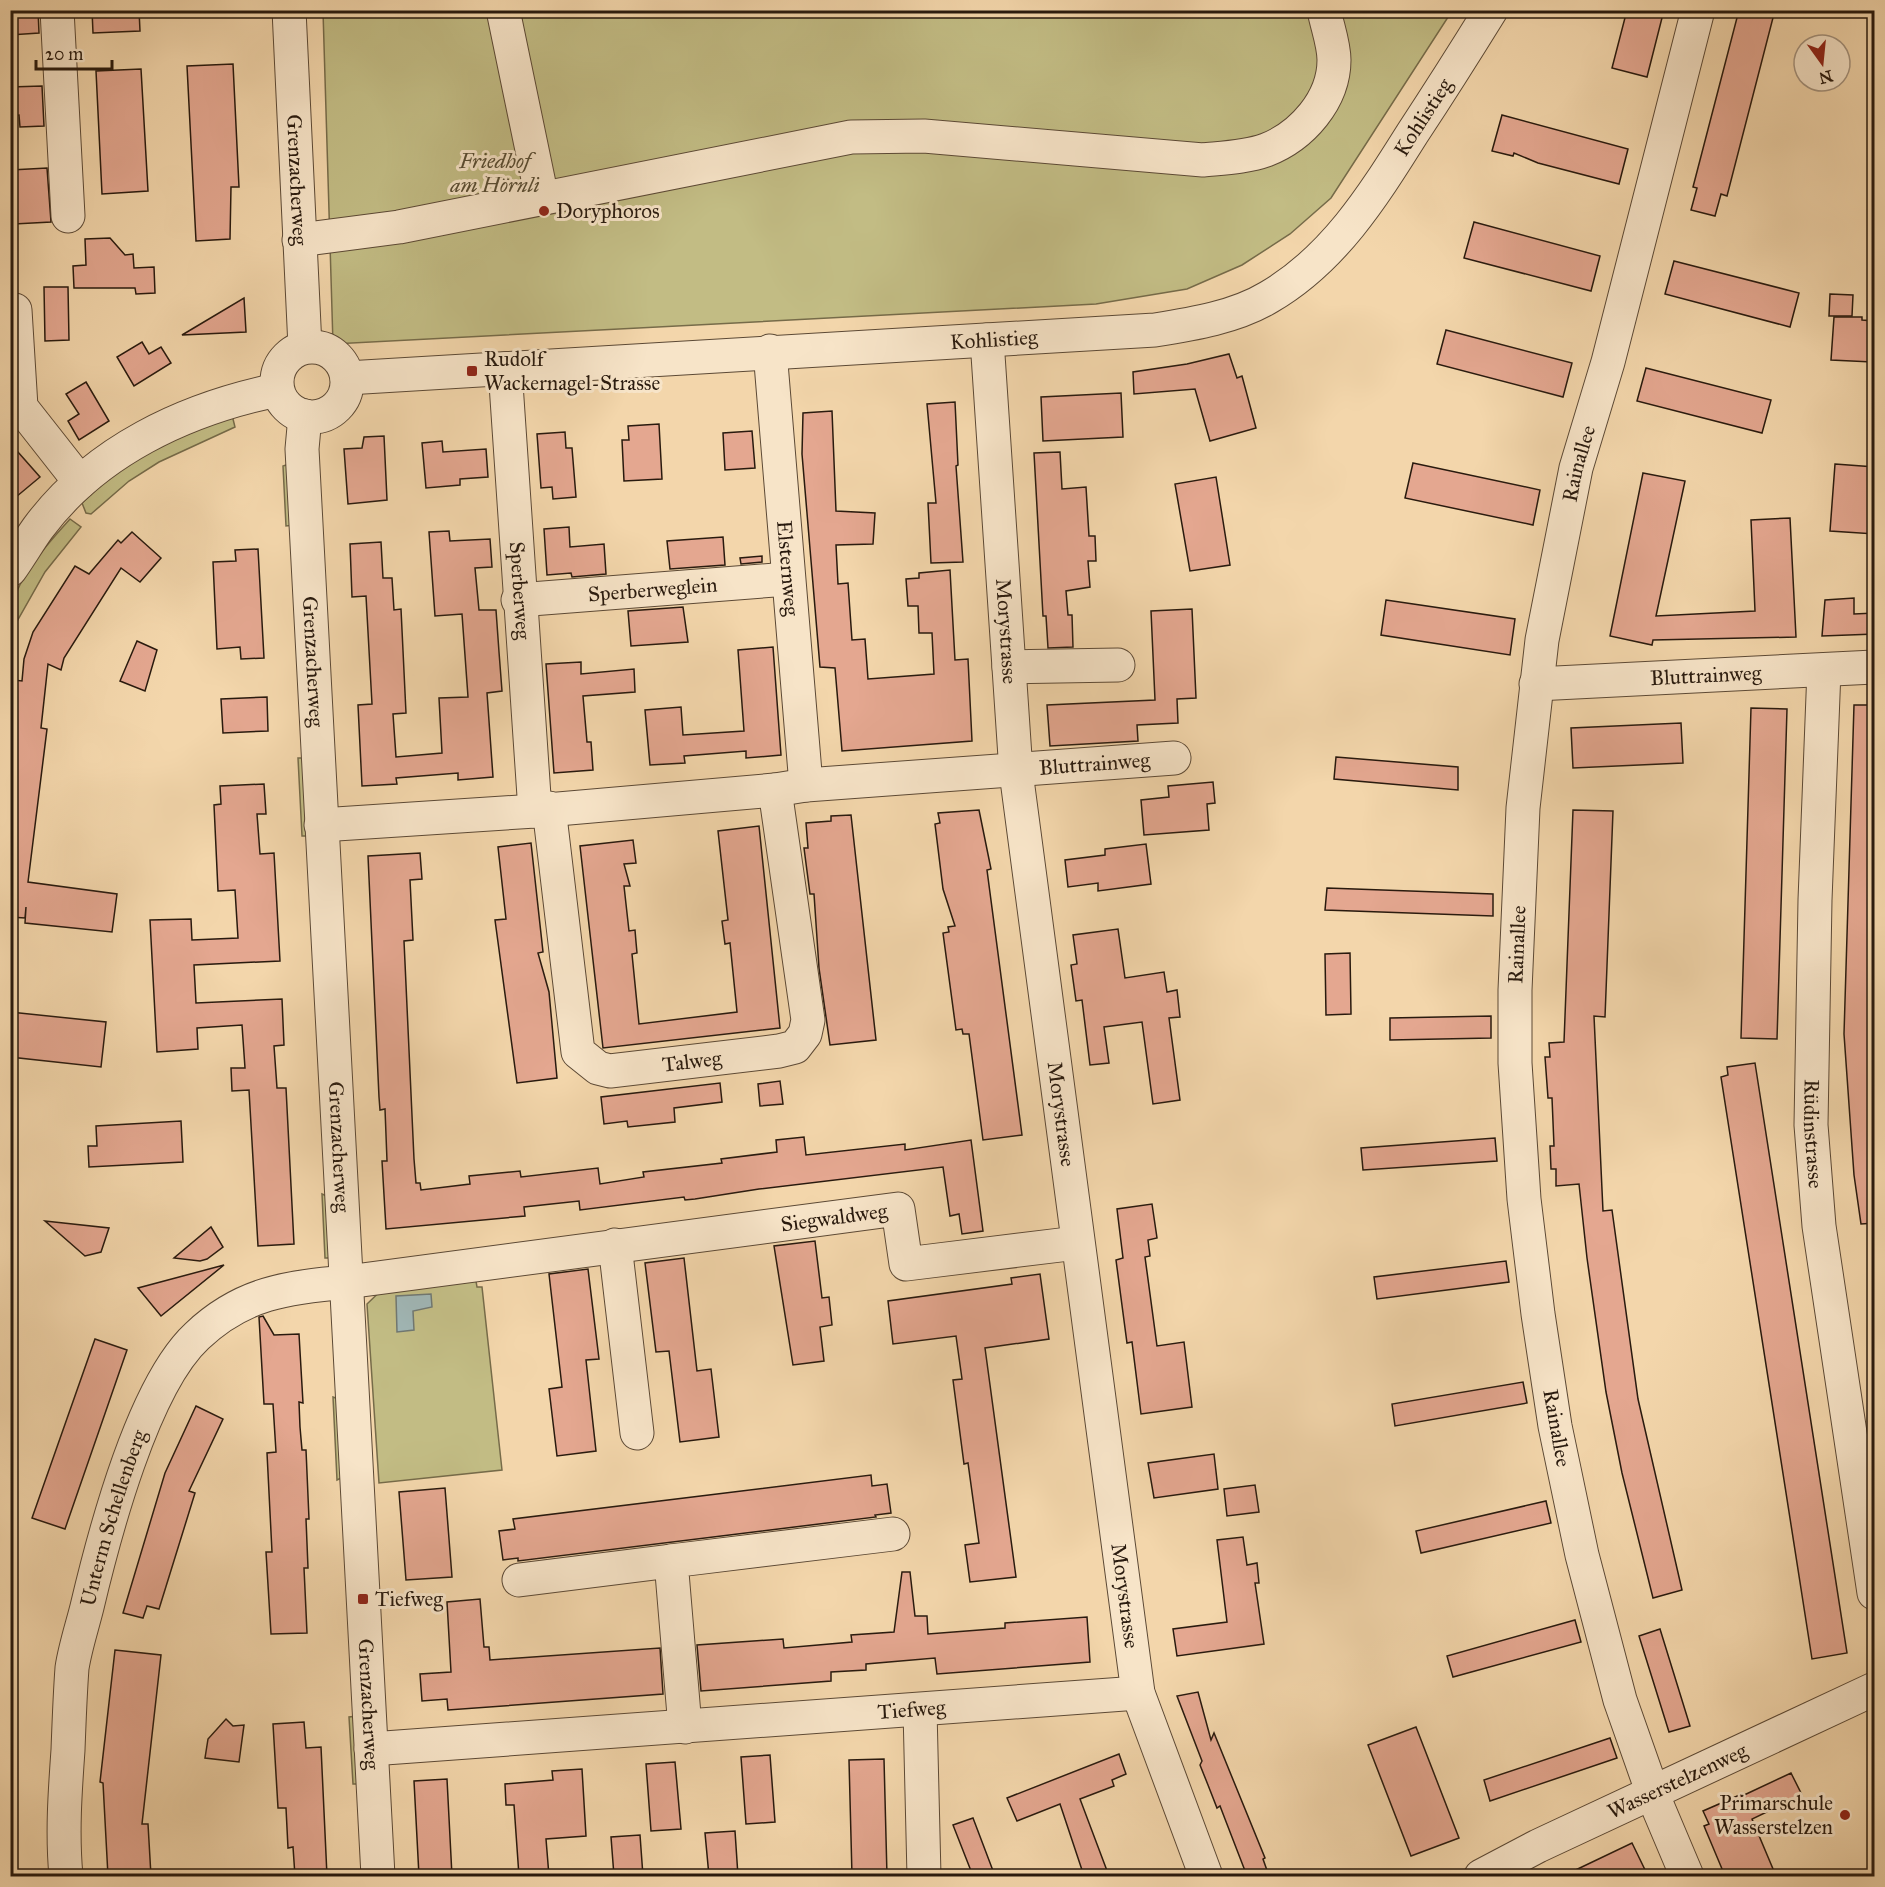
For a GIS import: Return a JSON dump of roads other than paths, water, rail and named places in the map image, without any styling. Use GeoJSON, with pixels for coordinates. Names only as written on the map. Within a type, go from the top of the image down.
{"type":"FeatureCollection","features":[{"type":"Feature","properties":{"kind":"street"},"geometry":{"type":"LineString","coordinates":[[57,10],[68,216]]}},
{"type":"Feature","properties":{"kind":"street","name":"Grenzacherweg"},"geometry":{"type":"LineString","coordinates":[[289,10],[304,347]]}},
{"type":"Feature","properties":{"kind":"street"},"geometry":{"type":"LineString","coordinates":[[503,10],[542,198]]}},
{"type":"Feature","properties":{"kind":"street"},"geometry":{"type":"LineString","coordinates":[[299,240],[399,227],[850,137],[924,136],[1203,160],[1266,150],[1295,134],[1317,110],[1332,84],[1334,58],[1324,10]]}},
{"type":"Feature","properties":{"kind":"street","name":"Kohlistieg"},"geometry":{"type":"LineString","coordinates":[[347,378],[770,351],[1155,330],[1201,322],[1267,299],[1301,277],[1365,208],[1491,10]]}},
{"type":"Feature","properties":{"kind":"street","name":"Rainallee"},"geometry":{"type":"LineString","coordinates":[[1687,1876],[1653,1794],[1620,1700],[1582,1555],[1555,1426],[1524,1199],[1515,1074],[1515,990],[1523,808],[1542,640],[1576,468],[1608,362],[1698,10]]}},
{"type":"Feature","properties":{"kind":"street"},"geometry":{"type":"LineString","coordinates":[[15,310],[21,407],[80,482]]}},
{"type":"Feature","properties":{"kind":"street","name":"Morystrasse"},"geometry":{"type":"LineString","coordinates":[[987,340],[1016,772],[1138,1693],[1206,1876]]}},
{"type":"Feature","properties":{"kind":"street"},"geometry":{"type":"LineString","coordinates":[[304,347],[316,347],[337,357],[347,378],[342,399],[335,408],[316,417],[305,416],[287,407],[277,390],[279,368],[285,358],[304,347]]}},
{"type":"Feature","properties":{"kind":"street","name":"Elsternweg"},"geometry":{"type":"LineString","coordinates":[[770,351],[788,579],[791,788]]}},
{"type":"Feature","properties":{"kind":"street","name":"Sperberweg"},"geometry":{"type":"LineString","coordinates":[[505,369],[518,600],[542,810]]}},
{"type":"Feature","properties":{"kind":"street"},"geometry":{"type":"LineString","coordinates":[[10,570],[39,527],[80,482],[110,457],[182,418],[211,406],[277,390]]}},
{"type":"Feature","properties":{"kind":"street","name":"Grenzacherweg"},"geometry":{"type":"LineString","coordinates":[[305,416],[302,449],[378,1876]]}},
{"type":"Feature","properties":{"kind":"street","name":"Sperberweglein"},"geometry":{"type":"LineString","coordinates":[[518,600],[788,579]]}},
{"type":"Feature","properties":{"kind":"street"},"geometry":{"type":"LineString","coordinates":[[1009,668],[1118,665]]}},
{"type":"Feature","properties":{"kind":"street","name":"Bluttrainweg"},"geometry":{"type":"LineString","coordinates":[[1536,684],[1875,667]]}},
{"type":"Feature","properties":{"kind":"street","name":"Rüdinstrasse"},"geometry":{"type":"LineString","coordinates":[[1824,670],[1815,900],[1811,1125],[1819,1226],[1875,1593]]}},
{"type":"Feature","properties":{"kind":"street","name":"Bluttrainweg"},"geometry":{"type":"LineString","coordinates":[[1016,772],[1174,758]]}},
{"type":"Feature","properties":{"kind":"street"},"geometry":{"type":"LineString","coordinates":[[321,825],[542,810],[791,788],[1016,772]]}},
{"type":"Feature","properties":{"kind":"street","name":"Talweg"},"geometry":{"type":"LineString","coordinates":[[542,810],[578,1052],[598,1068],[610,1071],[779,1051],[795,1047],[805,1034],[808,1020],[791,788]]}},
{"type":"Feature","properties":{"kind":"street","name":"Siegwaldweg"},"geometry":{"type":"LineString","coordinates":[[346,1282],[898,1209],[906,1264],[1077,1243]]}},
{"type":"Feature","properties":{"kind":"street"},"geometry":{"type":"LineString","coordinates":[[615,1245],[637,1433]]}},
{"type":"Feature","properties":{"kind":"street","name":"Unterm Schellenberg"},"geometry":{"type":"LineString","coordinates":[[66,1876],[62,1840],[73,1666],[95,1573],[122,1484],[153,1404],[177,1361],[197,1336],[238,1306],[261,1296],[297,1286],[346,1282]]}},
{"type":"Feature","properties":{"kind":"street"},"geometry":{"type":"LineString","coordinates":[[519,1580],[893,1534]]}},
{"type":"Feature","properties":{"kind":"street"},"geometry":{"type":"LineString","coordinates":[[671,1561],[685,1727]]}},
{"type":"Feature","properties":{"kind":"street","name":"Wasserstelzenweg"},"geometry":{"type":"LineString","coordinates":[[1481,1876],[1530,1850],[1875,1689]]}},
{"type":"Feature","properties":{"kind":"street","name":"Tiefweg"},"geometry":{"type":"LineString","coordinates":[[371,1749],[1138,1693]]}},
{"type":"Feature","properties":{"kind":"street"},"geometry":{"type":"LineString","coordinates":[[920,1710],[924,1876]]}},
{"type":"Feature","properties":{"kind":"place","name":"Doryphoros"},"geometry":{"type":"Point","coordinates":[544,211]}},
{"type":"Feature","properties":{"kind":"place","name":"Rudolf Wackernagel-Strasse"},"geometry":{"type":"Point","coordinates":[472,371]}},
{"type":"Feature","properties":{"kind":"place","name":"Tiefweg"},"geometry":{"type":"Point","coordinates":[363,1599]}},
{"type":"Feature","properties":{"kind":"place","name":"Primarschule Wasserstelzen"},"geometry":{"type":"Point","coordinates":[1845,1815]}},
{"type":"Feature","properties":{"kind":"park label","name":"Friedhof am Hörnli"},"geometry":{"type":"Point","coordinates":[495,173]}}]}
